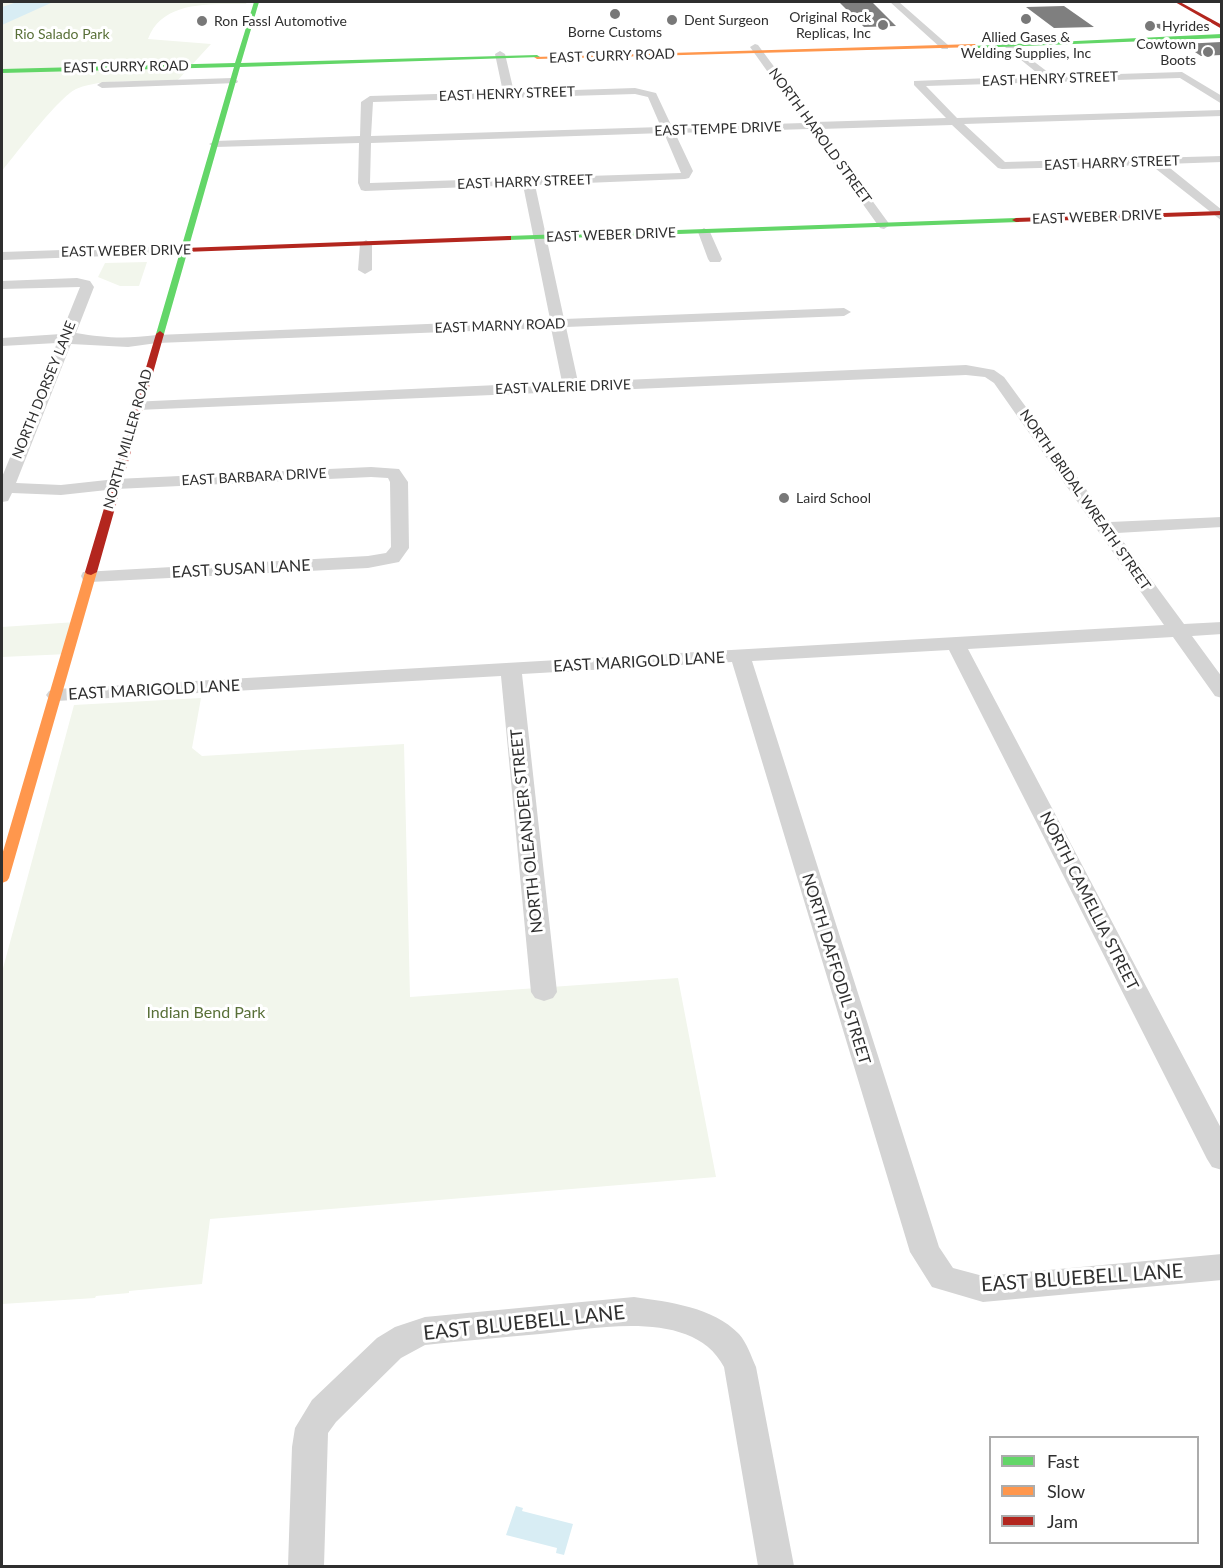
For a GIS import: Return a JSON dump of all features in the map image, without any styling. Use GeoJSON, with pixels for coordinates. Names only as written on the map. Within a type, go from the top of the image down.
{"type":"FeatureCollection","features":[{"type":"Feature","properties":{"kind":"street","name":"NORTH MILLER ROAD"},"geometry":{"type":"LineString","coordinates":[[2,878],[156,339],[256,2]]}},
{"type":"Feature","properties":{"kind":"street"},"geometry":{"type":"LineString","coordinates":[[894,2],[942,45]]}},
{"type":"Feature","properties":{"kind":"street"},"geometry":{"type":"LineString","coordinates":[[1177,2],[1221,32]]}},
{"type":"Feature","properties":{"kind":"street"},"geometry":{"type":"LineString","coordinates":[[1195,2],[1221,16]]}},
{"type":"Feature","properties":{"kind":"street","name":"EAST CURRY ROAD"},"geometry":{"type":"LineString","coordinates":[[2,69],[942,45],[1221,32]]}},
{"type":"Feature","properties":{"kind":"street","name":"EAST CURRY ROAD"},"geometry":{"type":"LineString","coordinates":[[1006,43],[1074,43],[1221,32]]}},
{"type":"Feature","properties":{"kind":"street"},"geometry":{"type":"LineString","coordinates":[[1074,43],[1221,40]]}},
{"type":"Feature","properties":{"kind":"street"},"geometry":{"type":"LineString","coordinates":[[1006,43],[1051,79]]}},
{"type":"Feature","properties":{"kind":"street","name":"NORTH HAROLD STREET"},"geometry":{"type":"LineString","coordinates":[[757,50],[884,225]]}},
{"type":"Feature","properties":{"kind":"street"},"geometry":{"type":"LineString","coordinates":[[501,57],[509,94]]}},
{"type":"Feature","properties":{"kind":"street","name":"EAST HENRY STREET"},"geometry":{"type":"LineString","coordinates":[[954,121],[918,83],[1182,75],[1221,100]]}},
{"type":"Feature","properties":{"kind":"street"},"geometry":{"type":"LineString","coordinates":[[102,85],[233,81]]}},
{"type":"Feature","properties":{"kind":"street","name":"EAST HENRY STREET"},"geometry":{"type":"LineString","coordinates":[[365,140],[366,102],[370,99],[509,94],[645,91],[652,94],[668,130]]}},
{"type":"Feature","properties":{"kind":"street","name":"EAST TEMPE DRIVE"},"geometry":{"type":"LineString","coordinates":[[215,144],[1221,113]]}},
{"type":"Feature","properties":{"kind":"street","name":"EAST HARRY STREET"},"geometry":{"type":"LineString","coordinates":[[954,121],[1002,166],[1221,159]]}},
{"type":"Feature","properties":{"kind":"street","name":"EAST HARRY STREET"},"geometry":{"type":"LineString","coordinates":[[365,140],[365,187],[685,176],[687,171],[668,130]]}},
{"type":"Feature","properties":{"kind":"street"},"geometry":{"type":"LineString","coordinates":[[1154,161],[1220,214]]}},
{"type":"Feature","properties":{"kind":"street"},"geometry":{"type":"LineString","coordinates":[[528,182],[571,387]]}},
{"type":"Feature","properties":{"kind":"street","name":"EAST WEBER DRIVE"},"geometry":{"type":"LineString","coordinates":[[2,256],[1220,214]]}},
{"type":"Feature","properties":{"kind":"street"},"geometry":{"type":"LineString","coordinates":[[704,232],[715,258]]}},
{"type":"Feature","properties":{"kind":"street"},"geometry":{"type":"LineString","coordinates":[[365,270],[366,244]]}},
{"type":"Feature","properties":{"kind":"street","name":"NORTH DORSEY LANE"},"geometry":{"type":"LineString","coordinates":[[2,285],[85,284],[87,287],[3,490]]}},
{"type":"Feature","properties":{"kind":"street","name":"EAST MARNY ROAD"},"geometry":{"type":"LineString","coordinates":[[2,342],[105,338],[128,343],[156,339],[844,312]]}},
{"type":"Feature","properties":{"kind":"street","name":"EAST VALERIE DRIVE"},"geometry":{"type":"LineString","coordinates":[[137,405],[966,370],[989,373]]}},
{"type":"Feature","properties":{"kind":"street","name":"NORTH BRIDAL WREATH STREET"},"geometry":{"type":"LineString","coordinates":[[989,373],[999,380],[1221,692]]}},
{"type":"Feature","properties":{"kind":"street","name":"EAST BARBARA DRIVE"},"geometry":{"type":"LineString","coordinates":[[3,490],[36,486],[88,488],[116,484],[359,472],[393,473],[399,482],[400,548],[392,558]]}},
{"type":"Feature","properties":{"kind":"street"},"geometry":{"type":"LineString","coordinates":[[1103,528],[1221,522]]}},
{"type":"Feature","properties":{"kind":"street","name":"EAST SUSAN LANE"},"geometry":{"type":"LineString","coordinates":[[90,576],[368,562],[392,558]]}},
{"type":"Feature","properties":{"kind":"street","name":"EAST MARIGOLD LANE"},"geometry":{"type":"LineString","coordinates":[[56,695],[1221,628]]}},
{"type":"Feature","properties":{"kind":"street","name":"NORTH CAMELLIA STREET"},"geometry":{"type":"LineString","coordinates":[[956,644],[1221,1159]]}},
{"type":"Feature","properties":{"kind":"street","name":"NORTH DAFFODIL STREET"},"geometry":{"type":"LineString","coordinates":[[740,656],[925,1252],[943,1278]]}},
{"type":"Feature","properties":{"kind":"street","name":"NORTH OLEANDER STREET"},"geometry":{"type":"LineString","coordinates":[[511,669],[544,992]]}},
{"type":"Feature","properties":{"kind":"street","name":"EAST BLUEBELL LANE"},"geometry":{"type":"LineString","coordinates":[[943,1278],[983,1289],[1221,1267]]}},
{"type":"Feature","properties":{"kind":"street","name":"EAST BLUEBELL LANE"},"geometry":{"type":"LineString","coordinates":[[306,1566],[309,1447],[312,1428],[324,1411],[388,1348],[406,1337],[425,1331],[634,1311],[667,1315],[700,1325],[727,1344],[740,1367],[776,1566]]}},
{"type":"Feature","properties":{"kind":"green space","name":"Rio Salado Park"},"geometry":{"type":"Polygon","coordinates":[[[2,2],[247,2],[246,4],[189,7],[164,17],[155,26],[148,39],[211,44],[177,81],[111,82],[76,89],[49,114],[2,171],[2,2]]]}},
{"type":"Feature","properties":{"kind":"green space"},"geometry":{"type":"Polygon","coordinates":[[[147,262],[139,286],[120,286],[98,277],[105,263],[147,262]]]}},
{"type":"Feature","properties":{"kind":"green space"},"geometry":{"type":"Polygon","coordinates":[[[76,622],[68,654],[2,657],[2,627],[76,622]]]}},
{"type":"Feature","properties":{"kind":"green space","name":"Indian Bend Park"},"geometry":{"type":"Polygon","coordinates":[[[201,698],[192,748],[202,756],[404,744],[410,997],[678,978],[716,1177],[210,1219],[202,1284],[129,1291],[129,1293],[96,1296],[95,1298],[2,1304],[2,972],[74,705],[201,698]]]}},
{"type":"Feature","properties":{"kind":"shaded area"},"geometry":{"type":"Polygon","coordinates":[[[17,2],[53,2],[2,25],[2,7],[17,2]]]}},
{"type":"Feature","properties":{"kind":"shaded area"},"geometry":{"type":"Polygon","coordinates":[[[516,1506],[523,1508],[522,1511],[573,1524],[564,1555],[556,1553],[557,1548],[506,1535],[516,1506]]]}},
{"type":"Feature","properties":{"kind":"building"},"geometry":{"type":"Polygon","coordinates":[[[839,2],[872,2],[896,26],[864,27],[839,2]]]}},
{"type":"Feature","properties":{"kind":"building"},"geometry":{"type":"Polygon","coordinates":[[[1064,6],[1094,27],[1054,28],[1026,7],[1064,6]]]}},
{"type":"Feature","properties":{"kind":"building"},"geometry":{"type":"Polygon","coordinates":[[[1198,23],[1207,30],[1165,32],[1151,24],[1198,23]]]}},
{"type":"Feature","properties":{"kind":"building","name":"Cowtown Boots"},"geometry":{"type":"Polygon","coordinates":[[[1221,42],[1221,55],[1201,56],[1183,44],[1221,42]]]}},
{"type":"Feature","properties":{"kind":"traffic: fast"},"geometry":{"type":"LineString","coordinates":[[160,334],[256,2]]}},
{"type":"Feature","properties":{"kind":"traffic: fast"},"geometry":{"type":"LineString","coordinates":[[975,46],[1222,36]]}},
{"type":"Feature","properties":{"kind":"traffic: fast"},"geometry":{"type":"LineString","coordinates":[[2,71],[537,57]]}},
{"type":"Feature","properties":{"kind":"traffic: fast"},"geometry":{"type":"LineString","coordinates":[[508,238],[1016,220]]}},
{"type":"Feature","properties":{"kind":"traffic: slow"},"geometry":{"type":"LineString","coordinates":[[537,57],[975,46]]}},
{"type":"Feature","properties":{"kind":"traffic: slow"},"geometry":{"type":"LineString","coordinates":[[2,878],[91,572]]}},
{"type":"Feature","properties":{"kind":"traffic: jam"},"geometry":{"type":"LineString","coordinates":[[1177,2],[1222,28]]}},
{"type":"Feature","properties":{"kind":"traffic: jam"},"geometry":{"type":"LineString","coordinates":[[1016,220],[1222,213]]}},
{"type":"Feature","properties":{"kind":"traffic: jam"},"geometry":{"type":"LineString","coordinates":[[184,250],[508,238]]}},
{"type":"Feature","properties":{"kind":"traffic: jam"},"geometry":{"type":"LineString","coordinates":[[91,572],[160,334]]}},
{"type":"Feature","properties":{"kind":"place","name":"Borne Customs"},"geometry":{"type":"Point","coordinates":[615,14]}},
{"type":"Feature","properties":{"kind":"place","name":"Allied Gases & Welding Supplies, Inc"},"geometry":{"type":"Point","coordinates":[1026,19]}},
{"type":"Feature","properties":{"kind":"place","name":"Dent Surgeon"},"geometry":{"type":"Point","coordinates":[672,20]}},
{"type":"Feature","properties":{"kind":"place","name":"Ron Fassl Automotive"},"geometry":{"type":"Point","coordinates":[202,21]}},
{"type":"Feature","properties":{"kind":"place","name":"Original Rock Replicas, Inc"},"geometry":{"type":"Point","coordinates":[883,25]}},
{"type":"Feature","properties":{"kind":"place","name":"Hyrides"},"geometry":{"type":"Point","coordinates":[1150,26]}},
{"type":"Feature","properties":{"kind":"place","name":"Cowtown Boots"},"geometry":{"type":"Point","coordinates":[1208,52]}},
{"type":"Feature","properties":{"kind":"place","name":"Laird School"},"geometry":{"type":"Point","coordinates":[784,498]}}]}
